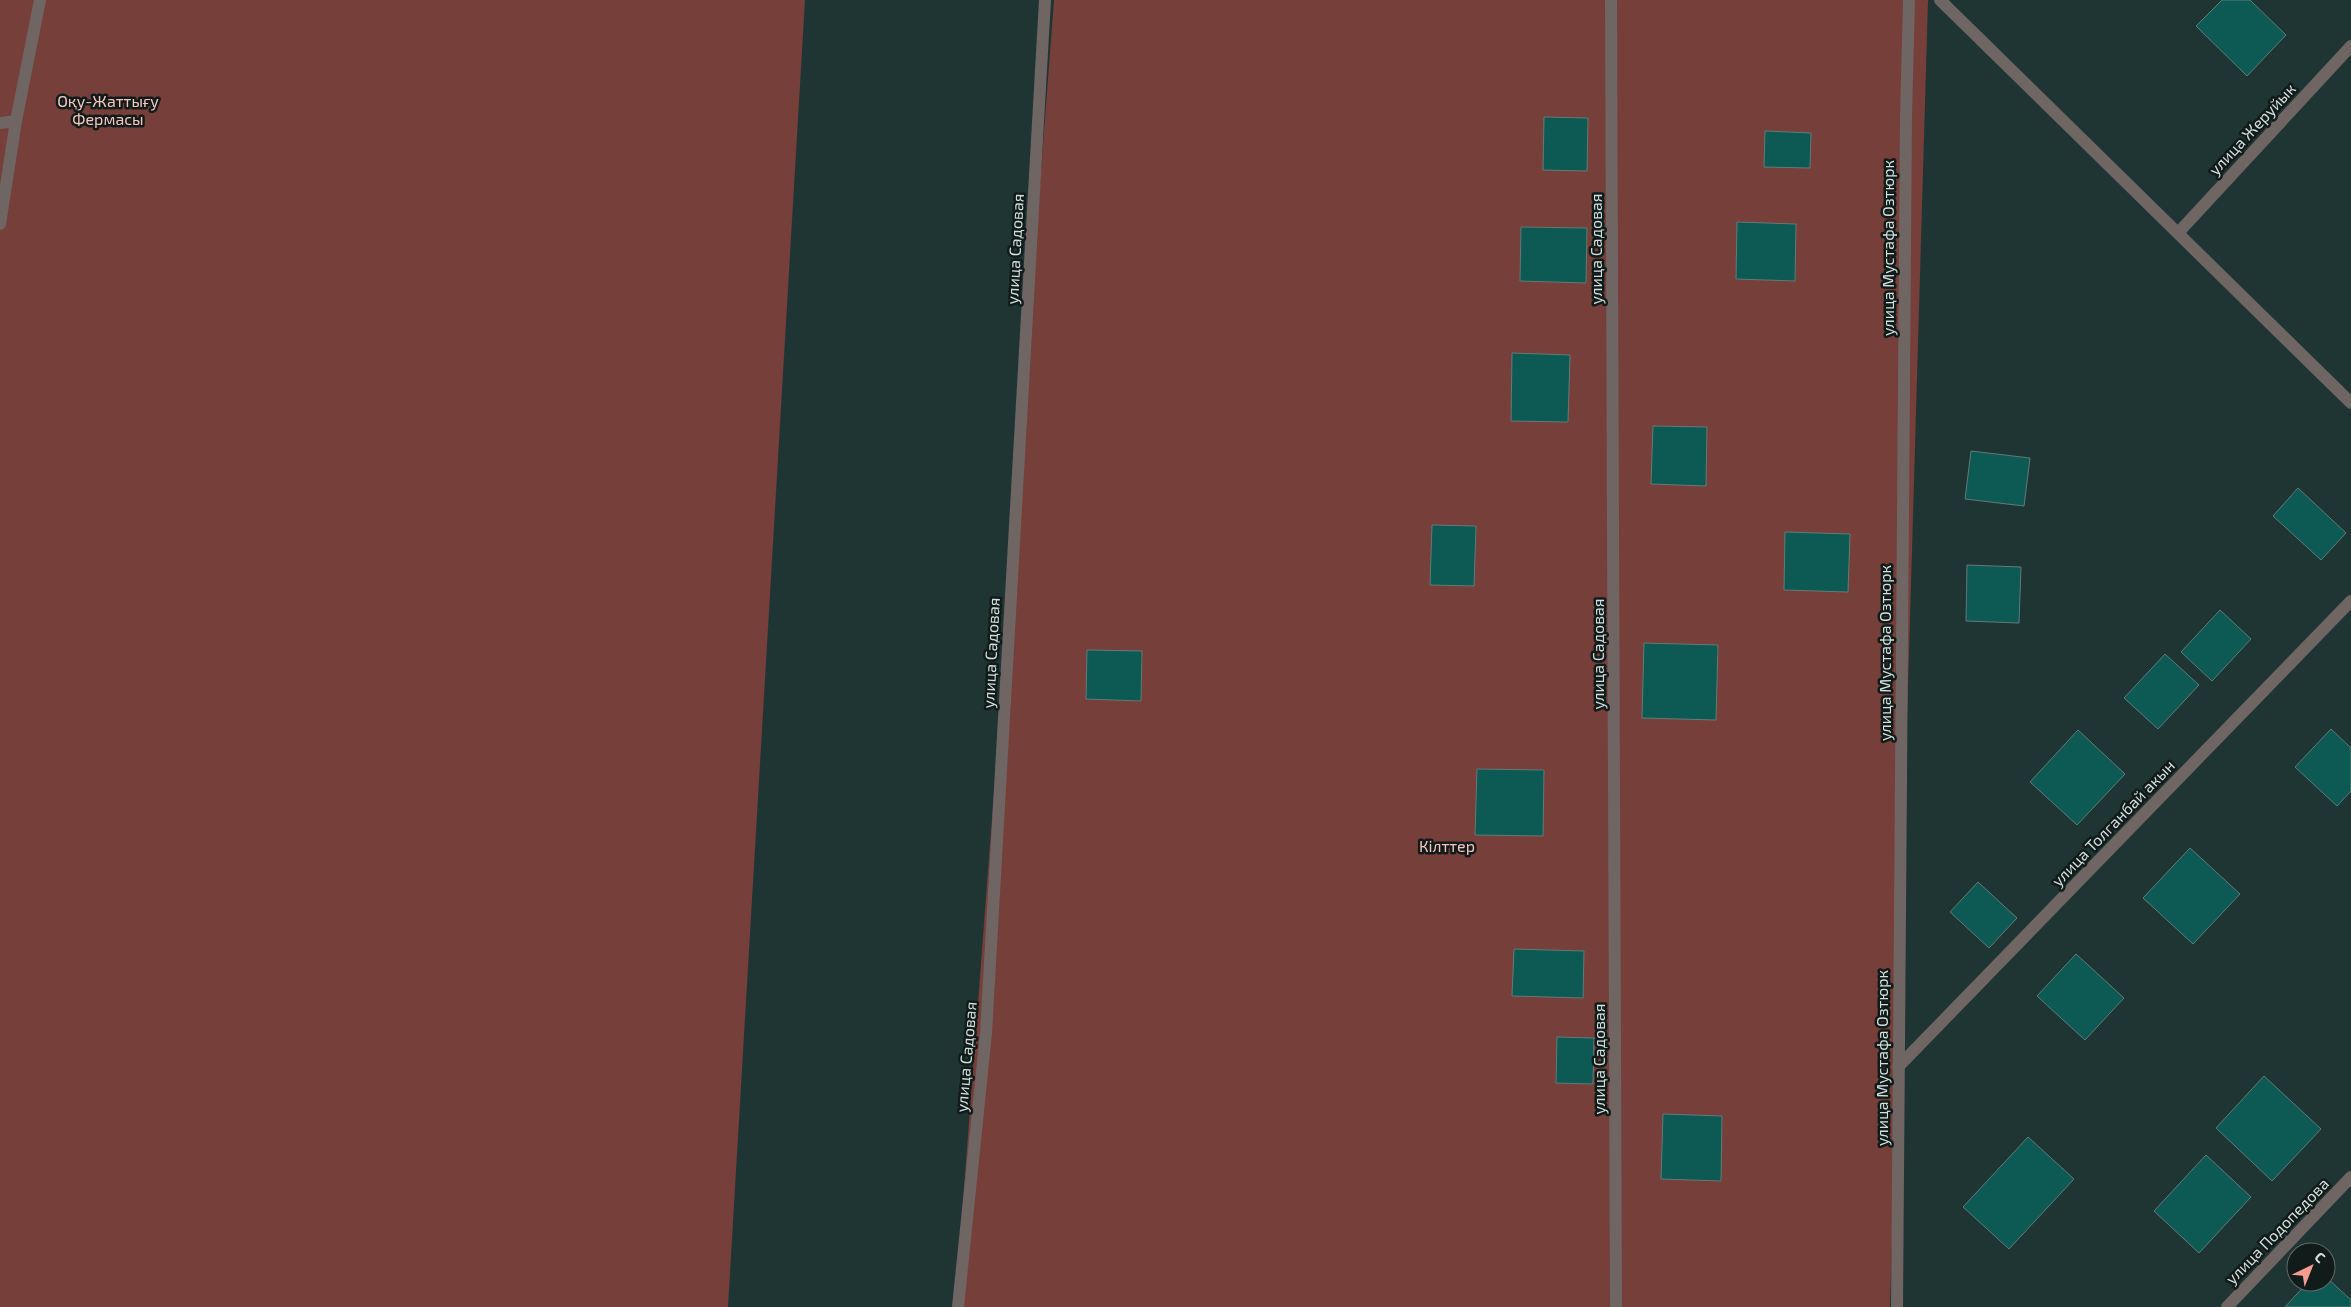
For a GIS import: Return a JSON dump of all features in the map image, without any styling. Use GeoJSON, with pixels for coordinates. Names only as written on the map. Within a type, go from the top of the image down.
{"type":"FeatureCollection","features":[{"type":"Feature","properties":{"kind":"street"},"geometry":{"type":"LineString","coordinates":[[0,224],[16,120],[40,0]]}},
{"type":"Feature","properties":{"kind":"street","name":"улица Садовая"},"geometry":{"type":"LineString","coordinates":[[958,1307],[986,1033],[1045,0]]}},
{"type":"Feature","properties":{"kind":"street","name":"улица Садовая"},"geometry":{"type":"LineString","coordinates":[[1612,0],[1616,1307]]}},
{"type":"Feature","properties":{"kind":"street","name":"улица Мустафа Озтюрк"},"geometry":{"type":"LineString","coordinates":[[1897,1307],[1906,116],[1909,0]]}},
{"type":"Feature","properties":{"kind":"street"},"geometry":{"type":"LineString","coordinates":[[1940,0],[2351,404]]}},
{"type":"Feature","properties":{"kind":"street","name":"улица Жеруйык"},"geometry":{"type":"LineString","coordinates":[[2178,233],[2351,46]]}},
{"type":"Feature","properties":{"kind":"street"},"geometry":{"type":"LineString","coordinates":[[0,123],[16,120]]}},
{"type":"Feature","properties":{"kind":"street","name":"улица Толганбай акын"},"geometry":{"type":"LineString","coordinates":[[1898,1067],[2351,601]]}},
{"type":"Feature","properties":{"kind":"street","name":"улица Подопедова"},"geometry":{"type":"LineString","coordinates":[[2227,1307],[2351,1177]]}},
{"type":"Feature","properties":{"kind":"green space","name":"Оқу-Жаттығу Фермасы"},"geometry":{"type":"Polygon","coordinates":[[[0,0],[805,0],[728,1307],[0,1307],[0,0]]]}},
{"type":"Feature","properties":{"kind":"green space","name":"Кілттер"},"geometry":{"type":"Polygon","coordinates":[[[1054,0],[1928,0],[1890,1307],[955,1307],[1054,0]]]}},
{"type":"Feature","properties":{"kind":"building"},"geometry":{"type":"Polygon","coordinates":[[[2222,0],[2250,0],[2286,35],[2247,76],[2196,26],[2222,0]]]}},
{"type":"Feature","properties":{"kind":"building"},"geometry":{"type":"Polygon","coordinates":[[[1544,117],[1588,118],[1587,171],[1543,170],[1544,117]]]}},
{"type":"Feature","properties":{"kind":"building"},"geometry":{"type":"Polygon","coordinates":[[[1765,131],[1811,133],[1810,168],[1764,167],[1765,131]]]}},
{"type":"Feature","properties":{"kind":"building"},"geometry":{"type":"Polygon","coordinates":[[[1737,222],[1796,224],[1795,281],[1736,279],[1737,222]]]}},
{"type":"Feature","properties":{"kind":"building"},"geometry":{"type":"Polygon","coordinates":[[[1521,227],[1587,228],[1586,283],[1520,281],[1521,227]]]}},
{"type":"Feature","properties":{"kind":"building"},"geometry":{"type":"Polygon","coordinates":[[[1512,353],[1570,355],[1568,422],[1511,421],[1512,353]]]}},
{"type":"Feature","properties":{"kind":"building"},"geometry":{"type":"Polygon","coordinates":[[[1653,426],[1707,427],[1706,486],[1651,484],[1653,426]]]}},
{"type":"Feature","properties":{"kind":"building"},"geometry":{"type":"Polygon","coordinates":[[[1971,451],[2030,458],[2024,506],[1965,499],[1971,451]]]}},
{"type":"Feature","properties":{"kind":"building"},"geometry":{"type":"Polygon","coordinates":[[[2298,488],[2346,533],[2321,560],[2273,516],[2298,488]]]}},
{"type":"Feature","properties":{"kind":"building"},"geometry":{"type":"Polygon","coordinates":[[[1432,525],[1476,526],[1474,586],[1430,585],[1432,525]]]}},
{"type":"Feature","properties":{"kind":"building"},"geometry":{"type":"Polygon","coordinates":[[[1785,532],[1850,534],[1848,592],[1784,590],[1785,532]]]}},
{"type":"Feature","properties":{"kind":"building"},"geometry":{"type":"Polygon","coordinates":[[[1967,565],[2021,567],[2019,623],[1966,621],[1967,565]]]}},
{"type":"Feature","properties":{"kind":"building"},"geometry":{"type":"Polygon","coordinates":[[[2220,610],[2251,639],[2212,681],[2181,652],[2220,610]]]}},
{"type":"Feature","properties":{"kind":"building"},"geometry":{"type":"Polygon","coordinates":[[[1644,643],[1718,645],[1716,720],[1642,718],[1644,643]]]}},
{"type":"Feature","properties":{"kind":"building"},"geometry":{"type":"Polygon","coordinates":[[[1087,650],[1142,651],[1141,701],[1086,699],[1087,650]]]}},
{"type":"Feature","properties":{"kind":"building"},"geometry":{"type":"Polygon","coordinates":[[[2165,654],[2199,685],[2158,729],[2124,698],[2165,654]]]}},
{"type":"Feature","properties":{"kind":"building"},"geometry":{"type":"Polygon","coordinates":[[[2331,729],[2351,748],[2351,791],[2337,806],[2295,767],[2331,729]]]}},
{"type":"Feature","properties":{"kind":"building"},"geometry":{"type":"Polygon","coordinates":[[[2078,730],[2125,774],[2077,825],[2030,782],[2078,730]]]}},
{"type":"Feature","properties":{"kind":"building"},"geometry":{"type":"Polygon","coordinates":[[[1477,769],[1544,770],[1543,836],[1475,835],[1477,769]]]}},
{"type":"Feature","properties":{"kind":"building"},"geometry":{"type":"Polygon","coordinates":[[[2190,848],[2240,894],[2193,944],[2143,898],[2190,848]]]}},
{"type":"Feature","properties":{"kind":"building"},"geometry":{"type":"Polygon","coordinates":[[[1978,882],[2017,918],[1989,948],[1950,912],[1978,882]]]}},
{"type":"Feature","properties":{"kind":"building"},"geometry":{"type":"Polygon","coordinates":[[[1514,949],[1584,951],[1583,998],[1512,996],[1514,949]]]}},
{"type":"Feature","properties":{"kind":"building"},"geometry":{"type":"Polygon","coordinates":[[[2076,954],[2124,998],[2085,1040],[2037,996],[2076,954]]]}},
{"type":"Feature","properties":{"kind":"building"},"geometry":{"type":"Polygon","coordinates":[[[1557,1037],[1594,1038],[1593,1084],[1556,1083],[1557,1037]]]}},
{"type":"Feature","properties":{"kind":"building"},"geometry":{"type":"Polygon","coordinates":[[[2264,1076],[2321,1129],[2272,1181],[2216,1128],[2264,1076]]]}},
{"type":"Feature","properties":{"kind":"building"},"geometry":{"type":"Polygon","coordinates":[[[1663,1114],[1722,1116],[1721,1181],[1661,1179],[1663,1114]]]}},
{"type":"Feature","properties":{"kind":"building"},"geometry":{"type":"Polygon","coordinates":[[[2028,1137],[2074,1179],[2009,1249],[1963,1207],[2028,1137]]]}},
{"type":"Feature","properties":{"kind":"building"},"geometry":{"type":"Polygon","coordinates":[[[2206,1155],[2251,1197],[2199,1253],[2154,1211],[2206,1155]]]}},
{"type":"Feature","properties":{"kind":"building"},"geometry":{"type":"Polygon","coordinates":[[[2336,1286],[2351,1300],[2351,1307],[2285,1307],[2299,1292],[2336,1292],[2336,1286]]]}}]}
